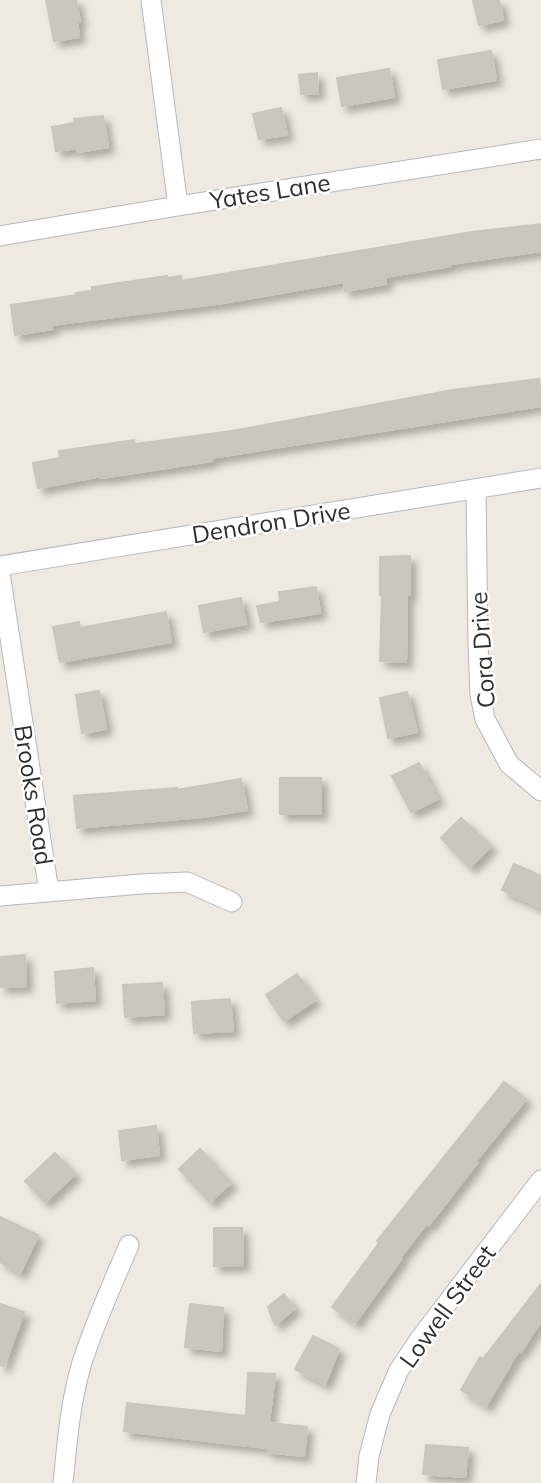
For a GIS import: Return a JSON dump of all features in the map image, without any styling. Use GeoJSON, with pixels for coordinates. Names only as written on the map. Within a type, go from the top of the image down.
{"type":"FeatureCollection","features":[{"type":"Feature","properties":{"kind":"street"},"geometry":{"type":"LineString","coordinates":[[151,0],[178,206]]}},
{"type":"Feature","properties":{"kind":"street","name":"Yates Lane"},"geometry":{"type":"LineString","coordinates":[[0,236],[541,149]]}},
{"type":"Feature","properties":{"kind":"street","name":"Dendron Drive"},"geometry":{"type":"LineString","coordinates":[[0,566],[541,478]]}},
{"type":"Feature","properties":{"kind":"street","name":"Cora Drive"},"geometry":{"type":"LineString","coordinates":[[476,489],[478,645],[480,695],[485,719],[509,764],[541,791]]}},
{"type":"Feature","properties":{"kind":"street","name":"Brooks Road"},"geometry":{"type":"LineString","coordinates":[[0,573],[49,892]]}},
{"type":"Feature","properties":{"kind":"street"},"geometry":{"type":"LineString","coordinates":[[0,895],[187,882],[232,902]]}},
{"type":"Feature","properties":{"kind":"street","name":"Lowell Street"},"geometry":{"type":"LineString","coordinates":[[366,1483],[369,1455],[380,1415],[399,1370],[541,1180]]}},
{"type":"Feature","properties":{"kind":"street"},"geometry":{"type":"LineString","coordinates":[[63,1483],[70,1416],[81,1367],[99,1314],[129,1245]]}},
{"type":"Feature","properties":{"kind":"building"},"geometry":{"type":"Polygon","coordinates":[[[46,0],[76,0],[80,21],[77,22],[79,37],[54,41],[46,0]]]}},
{"type":"Feature","properties":{"kind":"building"},"geometry":{"type":"Polygon","coordinates":[[[473,0],[499,0],[503,20],[479,25],[473,0]]]}},
{"type":"Feature","properties":{"kind":"building"},"geometry":{"type":"Polygon","coordinates":[[[491,51],[496,80],[443,89],[438,60],[491,51]]]}},
{"type":"Feature","properties":{"kind":"building"},"geometry":{"type":"Polygon","coordinates":[[[389,69],[394,97],[342,106],[337,78],[389,69]]]}},
{"type":"Feature","properties":{"kind":"building"},"geometry":{"type":"Polygon","coordinates":[[[317,73],[318,93],[301,94],[299,75],[317,73]]]}},
{"type":"Feature","properties":{"kind":"building"},"geometry":{"type":"Polygon","coordinates":[[[281,108],[287,135],[259,139],[253,114],[281,108]]]}},
{"type":"Feature","properties":{"kind":"building"},"geometry":{"type":"Polygon","coordinates":[[[103,116],[108,147],[78,152],[77,148],[56,151],[52,127],[75,123],[74,119],[103,116]]]}},
{"type":"Feature","properties":{"kind":"building"},"geometry":{"type":"Polygon","coordinates":[[[541,224],[541,251],[385,277],[386,284],[345,291],[344,282],[223,303],[51,325],[52,329],[15,335],[11,305],[77,295],[76,293],[92,291],[92,287],[167,276],[181,276],[181,281],[472,232],[541,224]]]}},
{"type":"Feature","properties":{"kind":"building"},"geometry":{"type":"Polygon","coordinates":[[[539,379],[541,406],[211,458],[212,461],[101,476],[38,488],[33,463],[60,458],[59,451],[134,440],[135,444],[232,431],[453,390],[539,379]]]}},
{"type":"Feature","properties":{"kind":"building"},"geometry":{"type":"Polygon","coordinates":[[[410,556],[406,662],[380,661],[380,557],[410,556]]]}},
{"type":"Feature","properties":{"kind":"building"},"geometry":{"type":"Polygon","coordinates":[[[316,587],[320,613],[261,622],[257,606],[280,602],[279,592],[316,587]]]}},
{"type":"Feature","properties":{"kind":"building"},"geometry":{"type":"Polygon","coordinates":[[[241,598],[246,624],[204,632],[199,606],[241,598]]]}},
{"type":"Feature","properties":{"kind":"building"},"geometry":{"type":"Polygon","coordinates":[[[166,612],[171,642],[60,662],[53,627],[79,622],[80,628],[166,612]]]}},
{"type":"Feature","properties":{"kind":"building"},"geometry":{"type":"Polygon","coordinates":[[[99,691],[106,729],[82,733],[76,695],[99,691]]]}},
{"type":"Feature","properties":{"kind":"building"},"geometry":{"type":"Polygon","coordinates":[[[407,692],[417,732],[388,738],[380,698],[407,692]]]}},
{"type":"Feature","properties":{"kind":"building"},"geometry":{"type":"Polygon","coordinates":[[[419,763],[438,799],[411,812],[392,776],[419,763]]]}},
{"type":"Feature","properties":{"kind":"building"},"geometry":{"type":"Polygon","coordinates":[[[280,778],[321,778],[321,814],[280,814],[280,778]]]}},
{"type":"Feature","properties":{"kind":"building"},"geometry":{"type":"Polygon","coordinates":[[[241,779],[247,810],[202,817],[77,828],[74,796],[177,790],[241,779]]]}},
{"type":"Feature","properties":{"kind":"building"},"geometry":{"type":"Polygon","coordinates":[[[461,818],[491,846],[470,867],[441,838],[461,818]]]}},
{"type":"Feature","properties":{"kind":"building"},"geometry":{"type":"Polygon","coordinates":[[[514,864],[541,876],[541,908],[502,890],[514,864]]]}},
{"type":"Feature","properties":{"kind":"building"},"geometry":{"type":"Polygon","coordinates":[[[25,955],[26,986],[0,987],[0,957],[25,955]]]}},
{"type":"Feature","properties":{"kind":"building"},"geometry":{"type":"Polygon","coordinates":[[[93,968],[95,1000],[57,1003],[55,972],[93,968]]]}},
{"type":"Feature","properties":{"kind":"building"},"geometry":{"type":"Polygon","coordinates":[[[297,974],[315,1000],[284,1021],[266,995],[297,974]]]}},
{"type":"Feature","properties":{"kind":"building"},"geometry":{"type":"Polygon","coordinates":[[[162,983],[164,1014],[125,1017],[123,985],[162,983]]]}},
{"type":"Feature","properties":{"kind":"building"},"geometry":{"type":"Polygon","coordinates":[[[230,999],[233,1031],[194,1033],[192,1002],[230,999]]]}},
{"type":"Feature","properties":{"kind":"building"},"geometry":{"type":"Polygon","coordinates":[[[504,1082],[526,1099],[429,1225],[427,1223],[400,1258],[355,1323],[332,1307],[379,1243],[377,1241],[504,1082]]]}},
{"type":"Feature","properties":{"kind":"building"},"geometry":{"type":"Polygon","coordinates":[[[156,1126],[159,1155],[122,1160],[119,1131],[156,1126]]]}},
{"type":"Feature","properties":{"kind":"building"},"geometry":{"type":"Polygon","coordinates":[[[200,1149],[231,1183],[210,1202],[179,1169],[200,1149]]]}},
{"type":"Feature","properties":{"kind":"building"},"geometry":{"type":"Polygon","coordinates":[[[55,1153],[75,1174],[45,1202],[25,1181],[55,1153]]]}},
{"type":"Feature","properties":{"kind":"building"},"geometry":{"type":"Polygon","coordinates":[[[0,1217],[38,1235],[20,1273],[0,1262],[0,1217]]]}},
{"type":"Feature","properties":{"kind":"building"},"geometry":{"type":"Polygon","coordinates":[[[214,1228],[242,1228],[243,1265],[214,1266],[214,1228]]]}},
{"type":"Feature","properties":{"kind":"building"},"geometry":{"type":"Polygon","coordinates":[[[541,1284],[541,1321],[521,1352],[519,1350],[486,1406],[461,1390],[480,1357],[483,1359],[541,1284]]]}},
{"type":"Feature","properties":{"kind":"building"},"geometry":{"type":"Polygon","coordinates":[[[284,1294],[295,1308],[275,1325],[268,1307],[284,1294]]]}},
{"type":"Feature","properties":{"kind":"building"},"geometry":{"type":"Polygon","coordinates":[[[0,1304],[24,1312],[4,1366],[0,1365],[0,1304]]]}},
{"type":"Feature","properties":{"kind":"building"},"geometry":{"type":"Polygon","coordinates":[[[190,1304],[223,1308],[221,1351],[185,1347],[190,1304]]]}},
{"type":"Feature","properties":{"kind":"building"},"geometry":{"type":"Polygon","coordinates":[[[313,1336],[339,1349],[325,1384],[295,1369],[313,1336]]]}},
{"type":"Feature","properties":{"kind":"building"},"geometry":{"type":"Polygon","coordinates":[[[248,1373],[275,1374],[269,1423],[307,1427],[304,1456],[267,1452],[267,1448],[124,1431],[127,1403],[246,1416],[248,1373]]]}},
{"type":"Feature","properties":{"kind":"building"},"geometry":{"type":"Polygon","coordinates":[[[426,1445],[468,1448],[465,1477],[423,1474],[426,1445]]]}}]}
